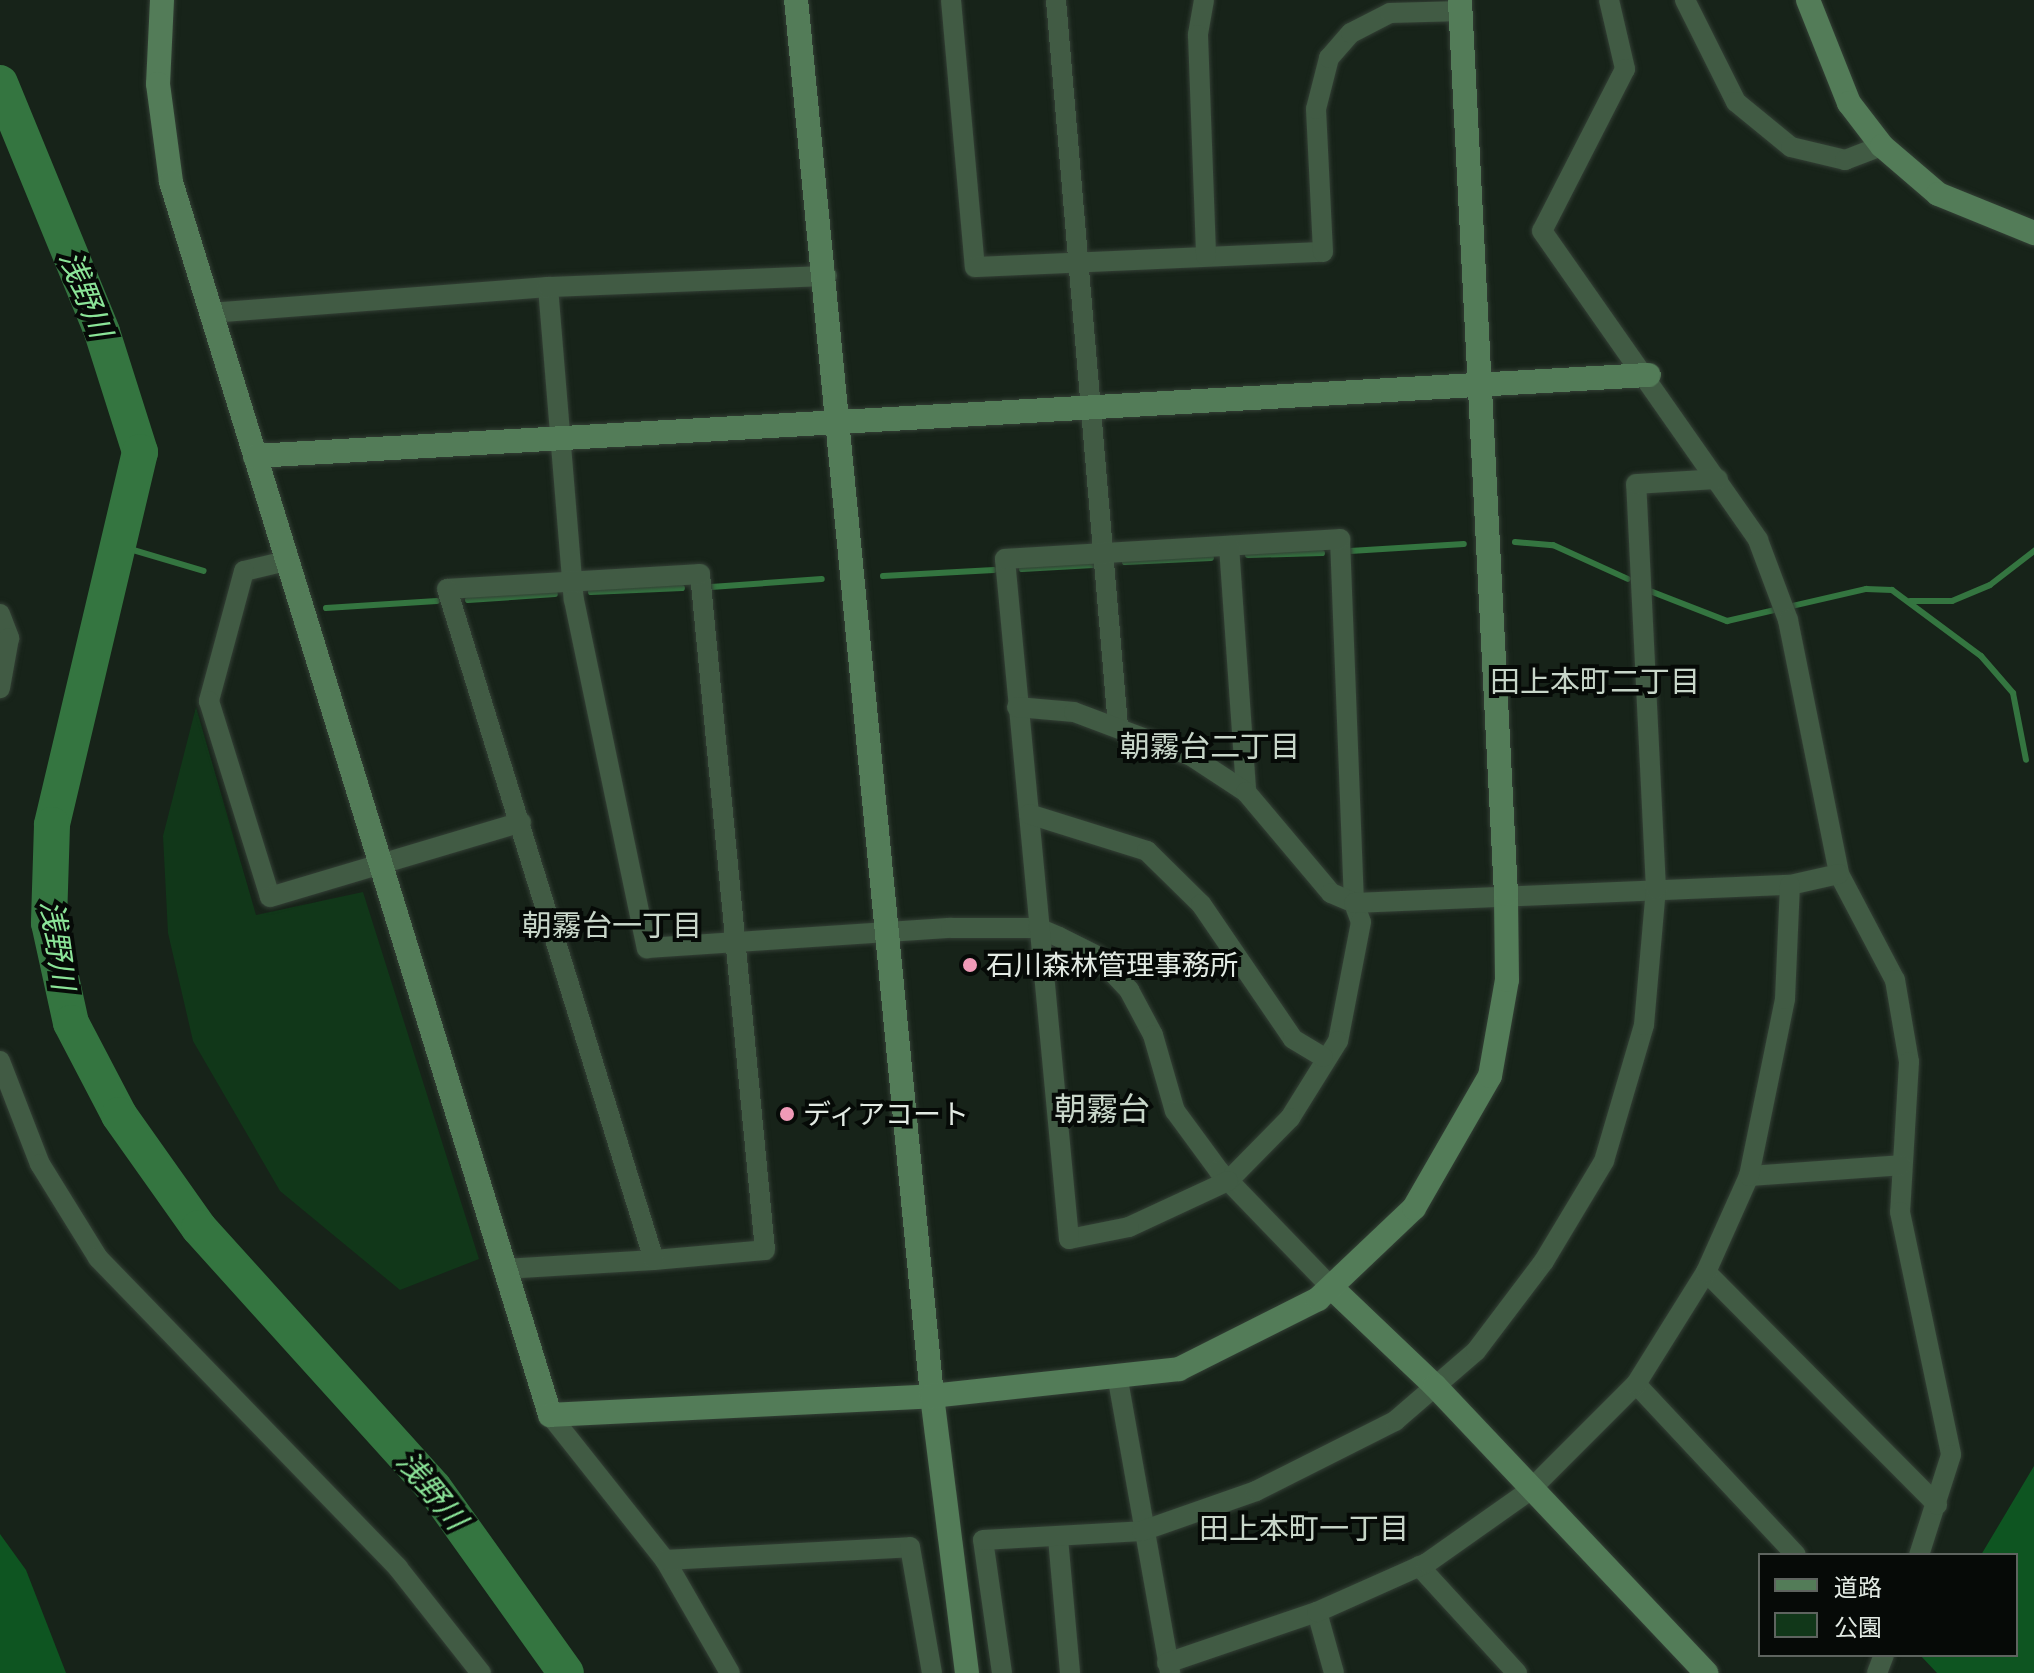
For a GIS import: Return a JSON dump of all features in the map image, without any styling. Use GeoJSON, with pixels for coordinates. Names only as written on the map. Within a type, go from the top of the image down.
{"type":"FeatureCollection","features":[{"type":"Feature","properties":{"kind":"street"},"geometry":{"type":"LineString","coordinates":[[162,0],[158,84],[171,182],[550,1415],[665,1560],[730,1673]]}},
{"type":"Feature","properties":{"kind":"street"},"geometry":{"type":"LineString","coordinates":[[796,0],[827,276],[837,424],[884,932],[932,1396],[967,1673]]}},
{"type":"Feature","properties":{"kind":"street"},"geometry":{"type":"LineString","coordinates":[[550,1415],[932,1396],[1118,1380],[1179,1369],[1332,1288],[1414,1208],[1490,1076],[1507,980],[1506,894],[1476,387],[1461,6],[1386,6],[1351,33],[1329,58],[1316,109],[1323,252],[975,267],[951,0]]}},
{"type":"Feature","properties":{"kind":"street"},"geometry":{"type":"LineString","coordinates":[[1056,0],[1108,552],[1118,726]]}},
{"type":"Feature","properties":{"kind":"street"},"geometry":{"type":"LineString","coordinates":[[1204,0],[1198,35],[1206,256]]}},
{"type":"Feature","properties":{"kind":"street"},"geometry":{"type":"LineString","coordinates":[[1609,0],[1625,69],[1542,231],[1649,375],[1758,540],[1785,612],[1839,874],[1895,980],[1909,1062],[1901,1165],[1908,1262],[1951,1455],[1920,1553]]}},
{"type":"Feature","properties":{"kind":"street"},"geometry":{"type":"LineString","coordinates":[[1685,0],[1736,102],[1791,147],[1845,160],[1882,146]]}},
{"type":"Feature","properties":{"kind":"street"},"geometry":{"type":"LineString","coordinates":[[1808,0],[1849,103],[1882,146],[1938,194],[2034,233]]}},
{"type":"Feature","properties":{"kind":"street"},"geometry":{"type":"LineString","coordinates":[[210,313],[548,287],[827,276]]}},
{"type":"Feature","properties":{"kind":"street"},"geometry":{"type":"LineString","coordinates":[[548,287],[572,581],[647,948],[884,932],[1038,928],[1097,956],[1129,990],[1153,1035],[1175,1111],[1228,1181],[1332,1288],[1435,1386],[1529,1491],[1706,1673]]}},
{"type":"Feature","properties":{"kind":"street"},"geometry":{"type":"LineString","coordinates":[[255,456],[1649,375]]}},
{"type":"Feature","properties":{"kind":"street"},"geometry":{"type":"LineString","coordinates":[[1002,1673],[983,1540],[1142,1531],[1256,1491],[1395,1421],[1476,1351],[1544,1261],[1604,1161],[1644,1025],[1656,889],[1636,484],[1718,479]]}},
{"type":"Feature","properties":{"kind":"street"},"geometry":{"type":"LineString","coordinates":[[1340,539],[1354,903],[1361,922],[1354,983],[1338,1041],[1323,1057],[1320,1079],[1290,1118],[1228,1181],[1129,1227],[1069,1239],[1005,559],[1108,552],[1340,539]]}},
{"type":"Feature","properties":{"kind":"street"},"geometry":{"type":"LineString","coordinates":[[1229,546],[1246,792]]}},
{"type":"Feature","properties":{"kind":"street"},"geometry":{"type":"LineString","coordinates":[[286,561],[244,571],[209,701],[270,897],[381,868],[521,822]]}},
{"type":"Feature","properties":{"kind":"street"},"geometry":{"type":"LineString","coordinates":[[504,1269],[654,1260],[765,1250],[700,574],[447,589],[654,1260]]}},
{"type":"Feature","properties":{"kind":"street"},"geometry":{"type":"LineString","coordinates":[[0,614],[9,638],[0,688]]}},
{"type":"Feature","properties":{"kind":"street"},"geometry":{"type":"LineString","coordinates":[[1017,707],[1074,712],[1191,756],[1246,792],[1331,893],[1354,903],[1506,894],[1790,885],[1839,874]]}},
{"type":"Feature","properties":{"kind":"street"},"geometry":{"type":"LineString","coordinates":[[1029,814],[1147,851],[1201,904],[1293,1039],[1323,1057]]}},
{"type":"Feature","properties":{"kind":"street"},"geometry":{"type":"LineString","coordinates":[[1118,1380],[1142,1531],[1169,1668],[1317,1612],[1419,1566],[1529,1491],[1636,1384],[1706,1272],[1749,1176],[1785,999],[1790,885]]}},
{"type":"Feature","properties":{"kind":"street"},"geometry":{"type":"LineString","coordinates":[[0,1061],[40,1164],[98,1258],[398,1568],[481,1673]]}},
{"type":"Feature","properties":{"kind":"street"},"geometry":{"type":"LineString","coordinates":[[1749,1176],[1901,1165]]}},
{"type":"Feature","properties":{"kind":"street"},"geometry":{"type":"LineString","coordinates":[[1706,1272],[1937,1505]]}},
{"type":"Feature","properties":{"kind":"street"},"geometry":{"type":"LineString","coordinates":[[1636,1384],[1794,1553]]}},
{"type":"Feature","properties":{"kind":"street"},"geometry":{"type":"LineString","coordinates":[[1058,1538],[1070,1673]]}},
{"type":"Feature","properties":{"kind":"street"},"geometry":{"type":"LineString","coordinates":[[665,1560],[910,1547],[932,1673]]}},
{"type":"Feature","properties":{"kind":"street"},"geometry":{"type":"LineString","coordinates":[[1419,1566],[1517,1673]]}},
{"type":"Feature","properties":{"kind":"street"},"geometry":{"type":"LineString","coordinates":[[1317,1612],[1334,1673]]}},
{"type":"Feature","properties":{"kind":"green space"},"geometry":{"type":"Polygon","coordinates":[[[196,707],[256,915],[363,892],[479,1259],[400,1290],[280,1191],[193,1041],[168,933],[163,836],[196,707]]]}},
{"type":"Feature","properties":{"kind":"green space"},"geometry":{"type":"Polygon","coordinates":[[[2034,1466],[2034,1673],[1937,1673],[1922,1657],[2018,1657],[2018,1553],[1982,1553],[2034,1466]]]}},
{"type":"Feature","properties":{"kind":"green space"},"geometry":{"type":"Polygon","coordinates":[[[0,1534],[26,1570],[66,1673],[0,1673],[0,1534]]]}},
{"type":"Feature","properties":{"kind":"waterway","name":"浅野川"},"geometry":{"type":"LineString","coordinates":[[0,83],[102,332],[140,452],[52,825],[49,923],[71,1023],[119,1115],[199,1228],[434,1488],[566,1673]]}},
{"type":"Feature","properties":{"kind":"waterway"},"geometry":{"type":"LineString","coordinates":[[1515,542],[1553,545],[1628,579]]}},
{"type":"Feature","properties":{"kind":"waterway"},"geometry":{"type":"LineString","coordinates":[[1350,551],[1464,544]]}},
{"type":"Feature","properties":{"kind":"waterway"},"geometry":{"type":"LineString","coordinates":[[123,547],[204,571]]}},
{"type":"Feature","properties":{"kind":"waterway"},"geometry":{"type":"LineString","coordinates":[[1910,601],[1952,601],[1990,585],[2034,551]]}},
{"type":"Feature","properties":{"kind":"waterway"},"geometry":{"type":"LineString","coordinates":[[1248,555],[1322,553]]}},
{"type":"Feature","properties":{"kind":"waterway"},"geometry":{"type":"LineString","coordinates":[[1125,562],[1211,558]]}},
{"type":"Feature","properties":{"kind":"waterway"},"geometry":{"type":"LineString","coordinates":[[1022,569],[1093,565]]}},
{"type":"Feature","properties":{"kind":"waterway"},"geometry":{"type":"LineString","coordinates":[[883,576],[994,570]]}},
{"type":"Feature","properties":{"kind":"waterway"},"geometry":{"type":"LineString","coordinates":[[711,587],[822,579]]}},
{"type":"Feature","properties":{"kind":"waterway"},"geometry":{"type":"LineString","coordinates":[[591,592],[682,588]]}},
{"type":"Feature","properties":{"kind":"waterway"},"geometry":{"type":"LineString","coordinates":[[1650,591],[1727,621],[1866,589],[1892,590],[1981,656],[2013,693],[2026,760]]}},
{"type":"Feature","properties":{"kind":"waterway"},"geometry":{"type":"LineString","coordinates":[[468,600],[555,594]]}},
{"type":"Feature","properties":{"kind":"waterway"},"geometry":{"type":"LineString","coordinates":[[326,608],[437,601]]}},
{"type":"Feature","properties":{"kind":"place","name":"石川森林管理事務所"},"geometry":{"type":"Point","coordinates":[970,965]}},
{"type":"Feature","properties":{"kind":"place","name":"ディアコート"},"geometry":{"type":"Point","coordinates":[787,1114]}},
{"type":"Feature","properties":{"kind":"district","name":"田上本町二丁目"},"geometry":{"type":"Point","coordinates":[1595,681]}},
{"type":"Feature","properties":{"kind":"district","name":"朝霧台二丁目"},"geometry":{"type":"Point","coordinates":[1210,746]}},
{"type":"Feature","properties":{"kind":"district","name":"朝霧台一丁目"},"geometry":{"type":"Point","coordinates":[612,925]}},
{"type":"Feature","properties":{"kind":"district","name":"朝霧台"},"geometry":{"type":"Point","coordinates":[1102,1108]}},
{"type":"Feature","properties":{"kind":"district","name":"田上本町一丁目"},"geometry":{"type":"Point","coordinates":[1304,1528]}}]}
